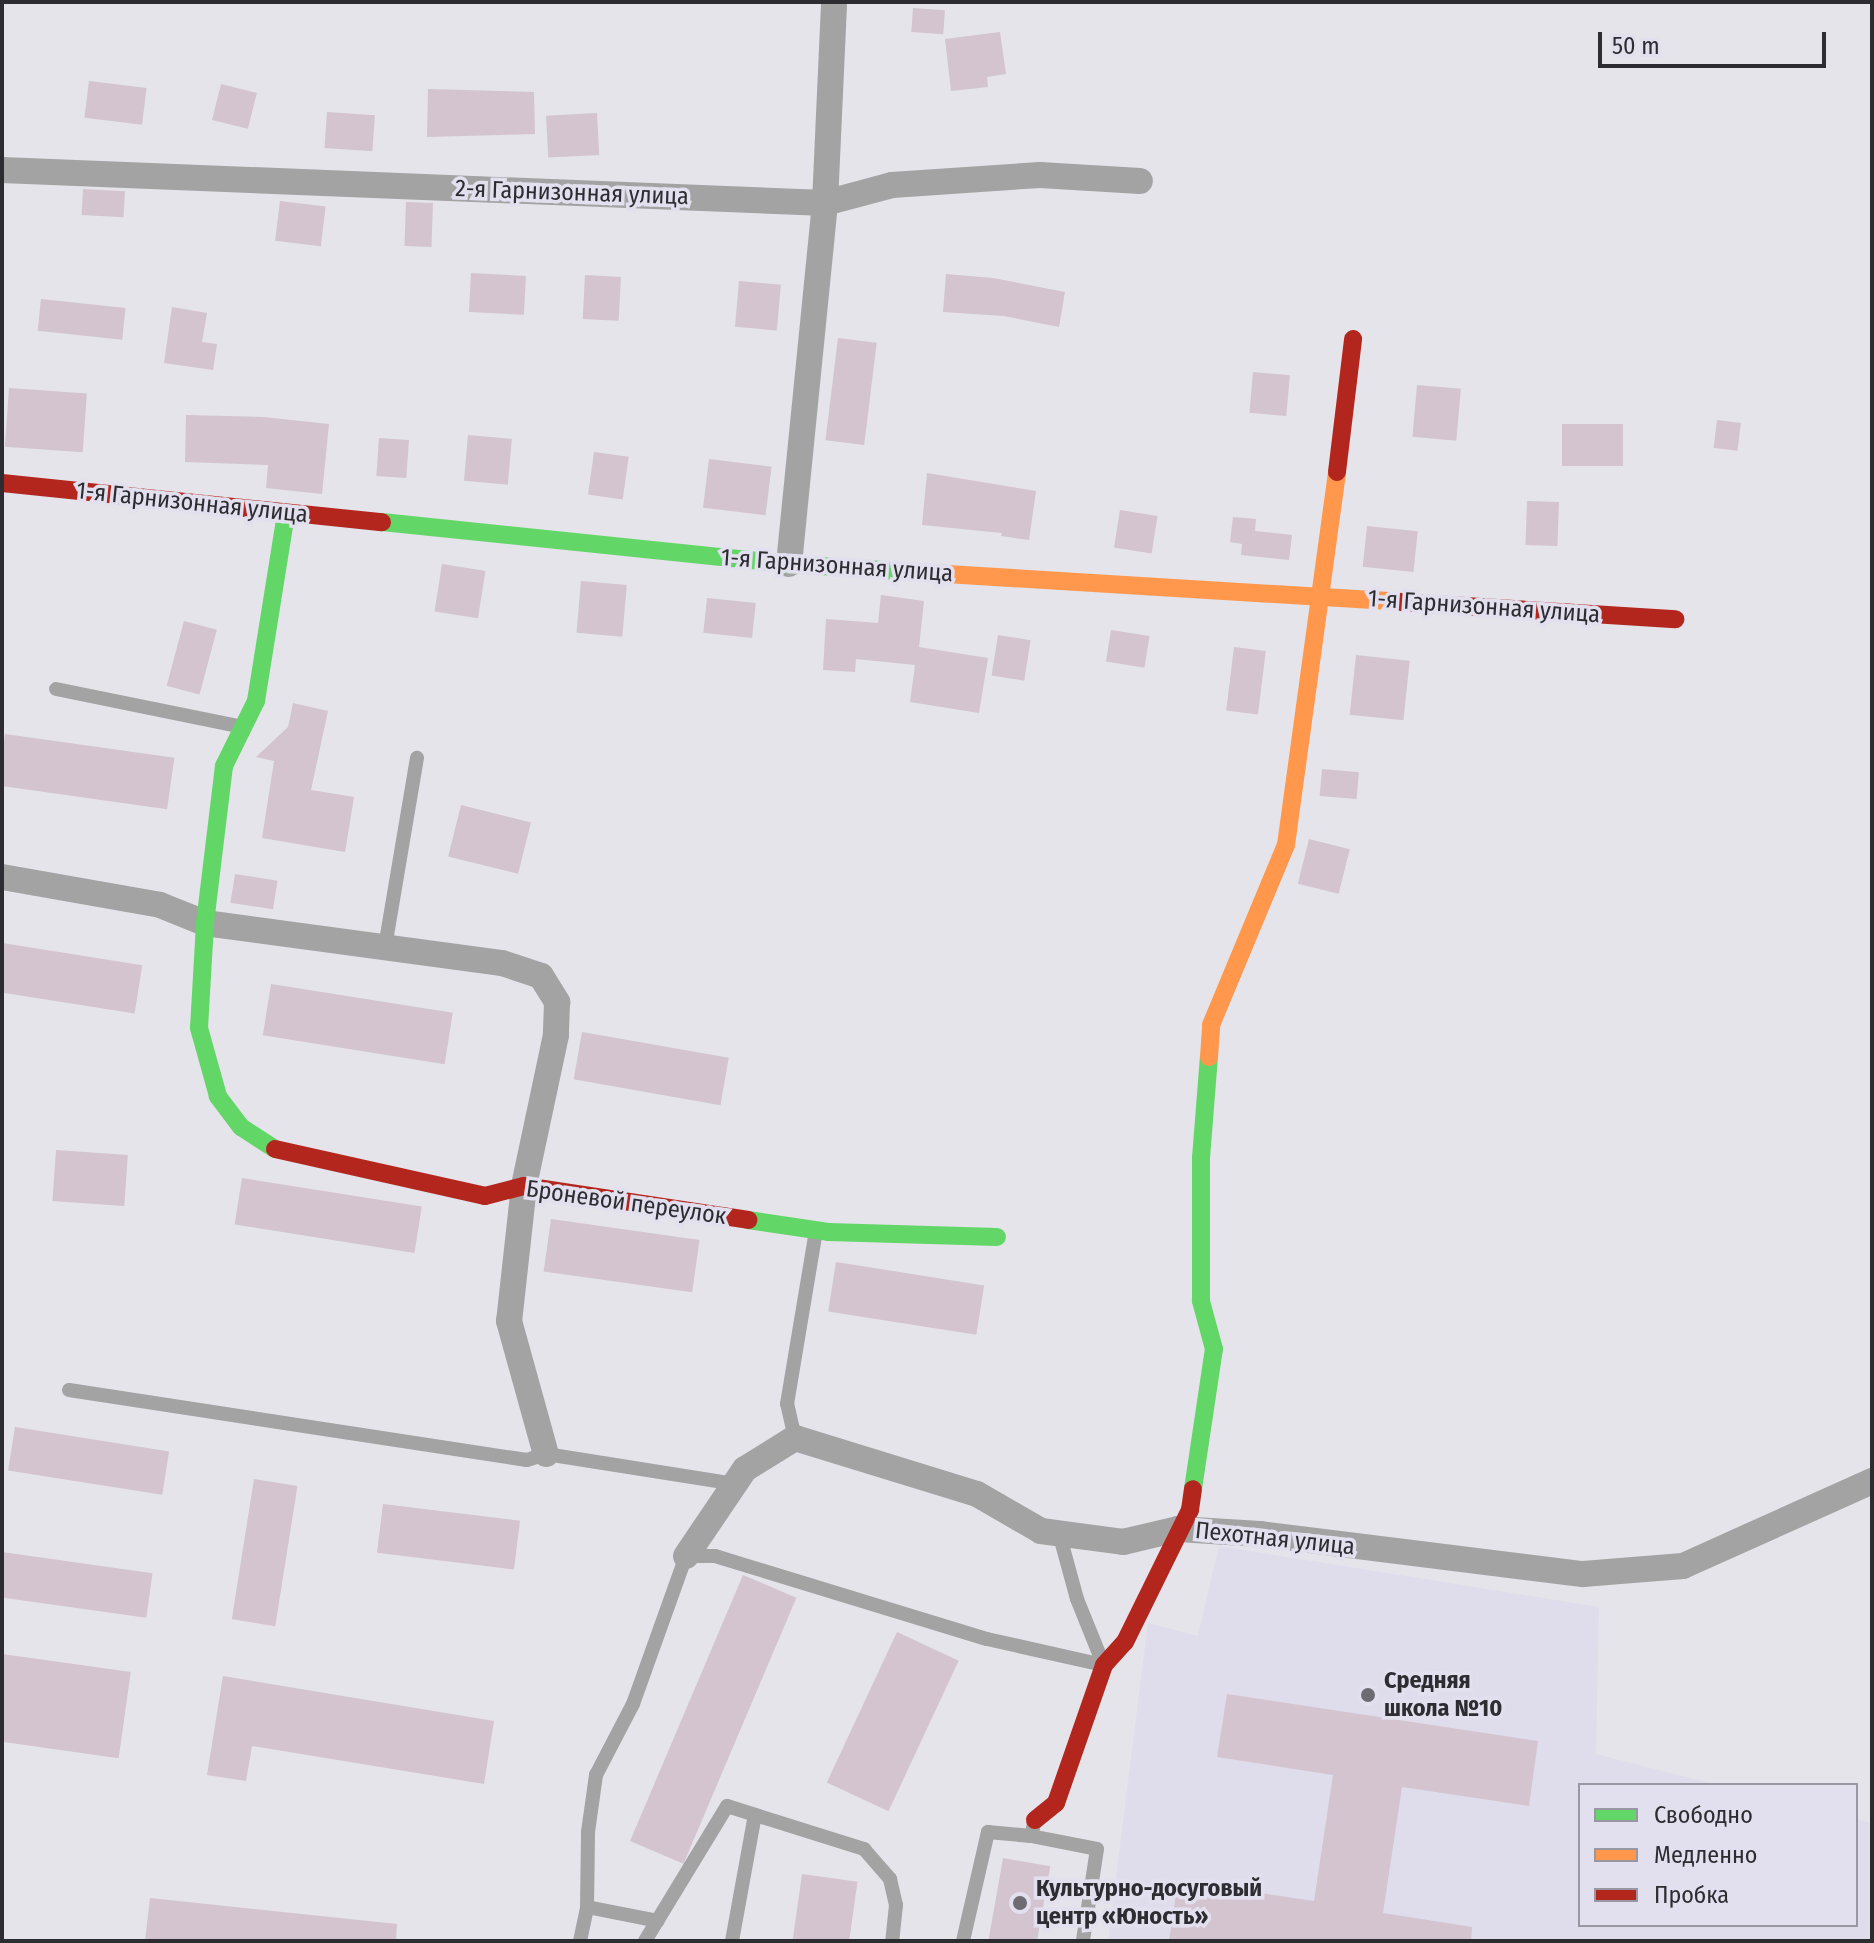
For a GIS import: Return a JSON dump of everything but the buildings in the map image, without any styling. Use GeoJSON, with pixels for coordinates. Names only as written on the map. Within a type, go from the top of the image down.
{"type":"FeatureCollection","features":[{"type":"Feature","properties":{"kind":"street"},"geometry":{"type":"LineString","coordinates":[[789,564],[825,203],[834,2]]}},
{"type":"Feature","properties":{"kind":"street","name":"2-я Гарнизонная улица"},"geometry":{"type":"LineString","coordinates":[[2,170],[825,203],[892,185],[1040,175],[1140,181]]}},
{"type":"Feature","properties":{"kind":"street"},"geometry":{"type":"LineString","coordinates":[[1033,1828],[1056,1803],[1104,1665],[1125,1642],[1190,1510],[1214,1349],[1201,1301],[1201,1158],[1211,1025],[1286,845],[1322,597],[1353,339]]}},
{"type":"Feature","properties":{"kind":"street","name":"1-я Гарнизонная улица"},"geometry":{"type":"LineString","coordinates":[[2,483],[789,564],[1675,619]]}},
{"type":"Feature","properties":{"kind":"street","name":"Броневой переулок"},"geometry":{"type":"LineString","coordinates":[[286,513],[256,701],[224,766],[205,923],[199,1028],[218,1096],[241,1127],[280,1152],[485,1196],[524,1186],[816,1230],[997,1237]]}},
{"type":"Feature","properties":{"kind":"street"},"geometry":{"type":"LineString","coordinates":[[2,877],[160,905],[205,923],[502,963],[541,976],[557,1002],[556,1035],[524,1186],[509,1321],[546,1454]]}},
{"type":"Feature","properties":{"kind":"street"},"geometry":{"type":"LineString","coordinates":[[686,1556],[745,1469],[795,1438]]}},
{"type":"Feature","properties":{"kind":"street","name":"Пехотная улица"},"geometry":{"type":"LineString","coordinates":[[795,1438],[977,1494],[1041,1531],[1123,1542],[1178,1529],[1260,1534],[1583,1574],[1683,1566],[1872,1481]]}},
{"type":"Feature","properties":{"kind":"lane"},"geometry":{"type":"LineString","coordinates":[[56,689],[243,728]]}},
{"type":"Feature","properties":{"kind":"lane"},"geometry":{"type":"LineString","coordinates":[[385,947],[417,758]]}},
{"type":"Feature","properties":{"kind":"lane"},"geometry":{"type":"LineString","coordinates":[[795,1438],[787,1404],[816,1230]]}},
{"type":"Feature","properties":{"kind":"lane"},"geometry":{"type":"LineString","coordinates":[[69,1390],[527,1460],[546,1454],[735,1484]]}},
{"type":"Feature","properties":{"kind":"lane"},"geometry":{"type":"LineString","coordinates":[[1059,1533],[1077,1599],[1104,1665]]}},
{"type":"Feature","properties":{"kind":"lane"},"geometry":{"type":"LineString","coordinates":[[580,1941],[587,1907],[588,1832],[596,1775],[633,1704],[686,1556],[715,1556],[987,1639],[1104,1665]]}},
{"type":"Feature","properties":{"kind":"lane"},"geometry":{"type":"LineString","coordinates":[[645,1941],[727,1806],[864,1849],[890,1879],[896,1905],[892,1941]]}},
{"type":"Feature","properties":{"kind":"lane"},"geometry":{"type":"LineString","coordinates":[[732,1941],[755,1815]]}},
{"type":"Feature","properties":{"kind":"lane"},"geometry":{"type":"LineString","coordinates":[[963,1941],[988,1832],[1033,1828],[1097,1849],[1083,1941]]}},
{"type":"Feature","properties":{"kind":"lane"},"geometry":{"type":"LineString","coordinates":[[587,1907],[658,1921]]}},
{"type":"Feature","properties":{"kind":"shaded area","name":"Средняя школа №10"},"geometry":{"type":"Polygon","coordinates":[[[1219,1546],[1599,1607],[1596,1754],[1710,1783],[1578,1783],[1578,1927],[1858,1927],[1858,1820],[1872,1823],[1872,1941],[1108,1941],[1148,1623],[1198,1636],[1219,1546]]]}},
{"type":"Feature","properties":{"kind":"traffic: fast"},"geometry":{"type":"LineString","coordinates":[[275,1149],[241,1127],[218,1096],[199,1028],[205,923],[224,766],[256,701],[286,513]]}},
{"type":"Feature","properties":{"kind":"traffic: fast"},"geometry":{"type":"LineString","coordinates":[[382,522],[789,564],[914,572]]}},
{"type":"Feature","properties":{"kind":"traffic: fast"},"geometry":{"type":"LineString","coordinates":[[1193,1489],[1214,1349],[1201,1301],[1201,1158],[1209,1057]]}},
{"type":"Feature","properties":{"kind":"traffic: fast"},"geometry":{"type":"LineString","coordinates":[[748,1220],[828,1232],[997,1237]]}},
{"type":"Feature","properties":{"kind":"traffic: slow"},"geometry":{"type":"LineString","coordinates":[[1209,1057],[1211,1025],[1286,845],[1337,472]]}},
{"type":"Feature","properties":{"kind":"traffic: slow"},"geometry":{"type":"LineString","coordinates":[[914,572],[1401,602]]}},
{"type":"Feature","properties":{"kind":"traffic: jam"},"geometry":{"type":"LineString","coordinates":[[1337,472],[1353,339]]}},
{"type":"Feature","properties":{"kind":"traffic: jam"},"geometry":{"type":"LineString","coordinates":[[2,483],[382,522]]}},
{"type":"Feature","properties":{"kind":"traffic: jam"},"geometry":{"type":"LineString","coordinates":[[1401,602],[1675,619]]}},
{"type":"Feature","properties":{"kind":"traffic: jam"},"geometry":{"type":"LineString","coordinates":[[275,1149],[485,1196],[524,1186],[748,1220]]}},
{"type":"Feature","properties":{"kind":"traffic: jam"},"geometry":{"type":"LineString","coordinates":[[1035,1820],[1056,1803],[1104,1665],[1125,1642],[1190,1510],[1193,1489]]}},
{"type":"Feature","properties":{"kind":"place","name":"Средняя школа №10"},"geometry":{"type":"Point","coordinates":[1368,1695]}},
{"type":"Feature","properties":{"kind":"place","name":"Культурно-досуговый центр «Юность»"},"geometry":{"type":"Point","coordinates":[1020,1903]}}]}
